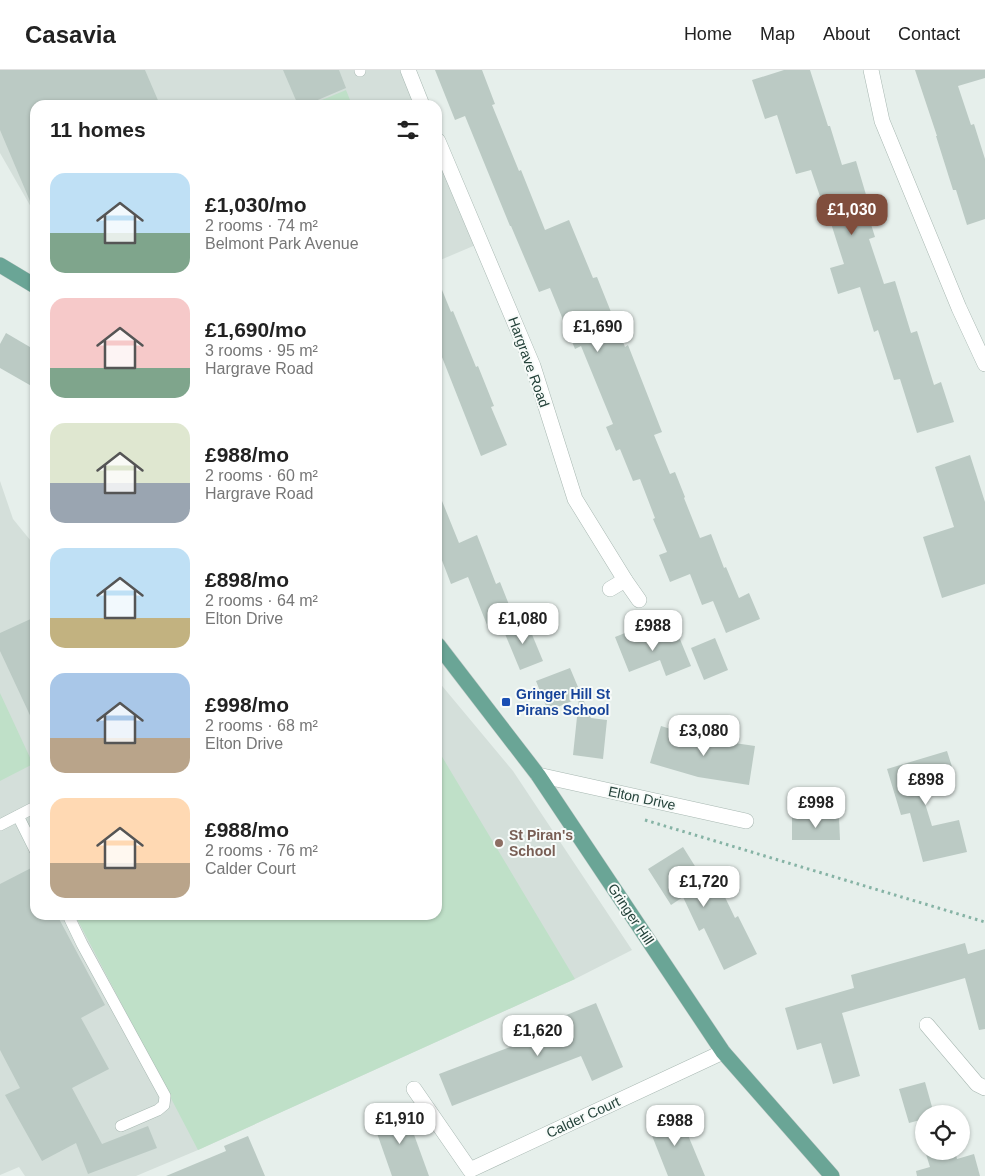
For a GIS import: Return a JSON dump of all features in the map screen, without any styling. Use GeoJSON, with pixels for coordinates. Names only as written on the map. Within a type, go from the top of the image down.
{"type":"FeatureCollection","features":[{"type":"Feature","properties":{"kind":"main road"},"geometry":{"type":"LineString","coordinates":[[0,265],[30,283]]}},
{"type":"Feature","properties":{"kind":"main road","name":"Gringer Hill"},"geometry":{"type":"LineString","coordinates":[[442,650],[538,775],[723,1052],[832,1176]]}},
{"type":"Feature","properties":{"kind":"street"},"geometry":{"type":"LineString","coordinates":[[408,70],[420,100]]}},
{"type":"Feature","properties":{"kind":"street"},"geometry":{"type":"LineString","coordinates":[[871,70],[882,121],[959,308],[985,364]]}},
{"type":"Feature","properties":{"kind":"street","name":"Hargrave Road"},"geometry":{"type":"LineString","coordinates":[[442,150],[533,366],[574,499],[639,600]]}},
{"type":"Feature","properties":{"kind":"street"},"geometry":{"type":"LineString","coordinates":[[610,589],[625,580]]}},
{"type":"Feature","properties":{"kind":"street","name":"Elton Drive"},"geometry":{"type":"LineString","coordinates":[[538,775],[746,820]]}},
{"type":"Feature","properties":{"kind":"street"},"geometry":{"type":"LineString","coordinates":[[927,1025],[977,1084],[985,1088]]}},
{"type":"Feature","properties":{"kind":"street","name":"Calder Court"},"geometry":{"type":"LineString","coordinates":[[414,1089],[470,1173],[723,1052]]}},
{"type":"Feature","properties":{"kind":"lane"},"geometry":{"type":"LineString","coordinates":[[0,825],[30,810]]}},
{"type":"Feature","properties":{"kind":"lane"},"geometry":{"type":"LineString","coordinates":[[18,816],[30,840]]}},
{"type":"Feature","properties":{"kind":"lane"},"geometry":{"type":"LineString","coordinates":[[70,920],[165,1096],[164,1105],[158,1110],[121,1126]]}},
{"type":"Feature","properties":{"kind":"path"},"geometry":{"type":"LineString","coordinates":[[639,818],[985,922]]}},
{"type":"Feature","properties":{"kind":"shaded area"},"geometry":{"type":"Polygon","coordinates":[[[0,70],[403,70],[416,100],[30,100],[30,205],[0,153],[0,70]]]}},
{"type":"Feature","properties":{"kind":"shaded area"},"geometry":{"type":"Polygon","coordinates":[[[442,159],[478,244],[442,259],[442,159]]]}},
{"type":"Feature","properties":{"kind":"shaded area","name":"St Piran's School"},"geometry":{"type":"Polygon","coordinates":[[[0,481],[13,519],[30,540],[30,920],[442,920],[442,686],[513,771],[632,950],[575,979],[198,1150],[136,1176],[25,1176],[19,1167],[0,1175],[0,481]]]}},
{"type":"Feature","properties":{"kind":"green space"},"geometry":{"type":"Polygon","coordinates":[[[346,90],[350,100],[322,100],[346,90]]]}},
{"type":"Feature","properties":{"kind":"green space"},"geometry":{"type":"Polygon","coordinates":[[[0,693],[30,758],[30,766],[0,781],[0,693]]]}},
{"type":"Feature","properties":{"kind":"green space"},"geometry":{"type":"Polygon","coordinates":[[[442,757],[575,979],[198,1150],[78,920],[442,920],[442,757]]]}},
{"type":"Feature","properties":{"kind":"building"},"geometry":{"type":"Polygon","coordinates":[[[0,70],[145,70],[158,100],[30,100],[30,201],[0,130],[0,70]]]}},
{"type":"Feature","properties":{"kind":"building"},"geometry":{"type":"Polygon","coordinates":[[[283,70],[339,70],[346,88],[318,100],[296,100],[283,70]]]}},
{"type":"Feature","properties":{"kind":"building"},"geometry":{"type":"Polygon","coordinates":[[[435,70],[482,70],[495,104],[492,105],[545,230],[569,220],[593,278],[597,277],[625,347],[628,345],[662,432],[654,435],[670,474],[675,472],[700,538],[711,534],[724,568],[726,567],[739,598],[749,593],[760,619],[726,633],[713,601],[702,605],[690,574],[670,582],[659,555],[667,552],[653,519],[655,518],[640,479],[633,481],[620,449],[616,451],[606,427],[613,424],[581,346],[575,349],[550,288],[539,292],[465,116],[455,120],[435,70]]]}},
{"type":"Feature","properties":{"kind":"building"},"geometry":{"type":"Polygon","coordinates":[[[784,70],[810,70],[842,165],[856,161],[867,198],[863,199],[875,237],[869,239],[884,284],[895,281],[911,333],[917,331],[934,385],[941,382],[954,422],[917,433],[900,379],[894,380],[878,330],[874,332],[860,287],[838,294],[830,268],[844,264],[827,211],[825,211],[811,170],[796,174],[777,115],[765,119],[752,80],[784,70]]]}},
{"type":"Feature","properties":{"kind":"building"},"geometry":{"type":"Polygon","coordinates":[[[915,70],[985,70],[985,78],[958,86],[971,125],[974,124],[985,159],[985,219],[967,225],[956,190],[953,190],[915,70]]]}},
{"type":"Feature","properties":{"kind":"building"},"geometry":{"type":"Polygon","coordinates":[[[442,290],[451,312],[453,311],[476,367],[478,366],[494,406],[491,407],[507,445],[481,456],[442,357],[442,290]]]}},
{"type":"Feature","properties":{"kind":"building"},"geometry":{"type":"Polygon","coordinates":[[[6,333],[30,347],[30,385],[0,368],[0,344],[6,333]]]}},
{"type":"Feature","properties":{"kind":"building"},"geometry":{"type":"Polygon","coordinates":[[[970,455],[985,502],[985,584],[942,598],[923,537],[954,527],[935,467],[970,455]]]}},
{"type":"Feature","properties":{"kind":"building"},"geometry":{"type":"Polygon","coordinates":[[[442,501],[459,543],[477,535],[496,584],[500,582],[515,620],[489,630],[468,577],[451,584],[442,560],[442,501]]]}},
{"type":"Feature","properties":{"kind":"building"},"geometry":{"type":"Polygon","coordinates":[[[30,619],[30,715],[0,651],[0,633],[30,619]]]}},
{"type":"Feature","properties":{"kind":"building"},"geometry":{"type":"Polygon","coordinates":[[[526,620],[543,661],[520,670],[503,629],[526,620]]]}},
{"type":"Feature","properties":{"kind":"building"},"geometry":{"type":"Polygon","coordinates":[[[640,627],[647,644],[677,632],[691,666],[666,676],[660,660],[629,672],[615,637],[640,627]]]}},
{"type":"Feature","properties":{"kind":"building"},"geometry":{"type":"Polygon","coordinates":[[[715,638],[728,670],[704,680],[691,648],[715,638]]]}},
{"type":"Feature","properties":{"kind":"building"},"geometry":{"type":"Polygon","coordinates":[[[570,668],[591,718],[607,720],[603,759],[573,755],[579,698],[548,711],[536,681],[570,668]]]}},
{"type":"Feature","properties":{"kind":"building"},"geometry":{"type":"Polygon","coordinates":[[[661,726],[700,738],[755,746],[749,785],[698,777],[650,763],[661,726]]]}},
{"type":"Feature","properties":{"kind":"building"},"geometry":{"type":"Polygon","coordinates":[[[947,751],[954,773],[919,784],[932,826],[959,820],[967,852],[923,862],[910,813],[901,815],[887,769],[947,751]]]}},
{"type":"Feature","properties":{"kind":"building"},"geometry":{"type":"Polygon","coordinates":[[[792,817],[839,817],[840,840],[792,840],[792,817]]]}},
{"type":"Feature","properties":{"kind":"building"},"geometry":{"type":"Polygon","coordinates":[[[683,847],[713,895],[722,891],[735,918],[738,916],[757,954],[724,970],[704,928],[699,931],[683,897],[671,905],[648,869],[683,847]]]}},
{"type":"Feature","properties":{"kind":"building"},"geometry":{"type":"Polygon","coordinates":[[[30,869],[30,920],[60,920],[105,1005],[81,1018],[109,1069],[72,1088],[102,1144],[148,1126],[157,1148],[88,1174],[76,1143],[42,1161],[5,1095],[20,1088],[0,1050],[0,884],[30,869]]]}},
{"type":"Feature","properties":{"kind":"building"},"geometry":{"type":"Polygon","coordinates":[[[965,943],[968,954],[985,949],[985,1029],[979,1030],[965,978],[842,1013],[860,1076],[833,1084],[821,1043],[797,1050],[785,1008],[854,988],[851,975],[965,943]]]}},
{"type":"Feature","properties":{"kind":"building"},"geometry":{"type":"Polygon","coordinates":[[[596,1003],[623,1067],[592,1081],[581,1056],[452,1106],[439,1074],[568,1025],[564,1016],[596,1003]]]}},
{"type":"Feature","properties":{"kind":"building"},"geometry":{"type":"Polygon","coordinates":[[[925,1082],[931,1105],[915,1105],[915,1121],[909,1123],[899,1089],[925,1082]]]}},
{"type":"Feature","properties":{"kind":"building"},"geometry":{"type":"Polygon","coordinates":[[[404,1107],[429,1176],[392,1176],[372,1119],[404,1107]]]}},
{"type":"Feature","properties":{"kind":"building"},"geometry":{"type":"Polygon","coordinates":[[[678,1111],[705,1176],[668,1176],[647,1123],[678,1111]]]}},
{"type":"Feature","properties":{"kind":"building"},"geometry":{"type":"Polygon","coordinates":[[[248,1136],[265,1176],[166,1176],[226,1151],[224,1146],[248,1136]]]}},
{"type":"Feature","properties":{"kind":"building"},"geometry":{"type":"Polygon","coordinates":[[[974,1154],[980,1176],[917,1176],[916,1171],[930,1167],[928,1160],[970,1160],[970,1155],[974,1154]]]}},
{"type":"Feature","properties":{"kind":"place","name":"Gringer Hill St Pirans School"},"geometry":{"type":"Point","coordinates":[506,702]}},
{"type":"Feature","properties":{"kind":"place","name":"St Piran's School"},"geometry":{"type":"Point","coordinates":[499,843]}}]}
